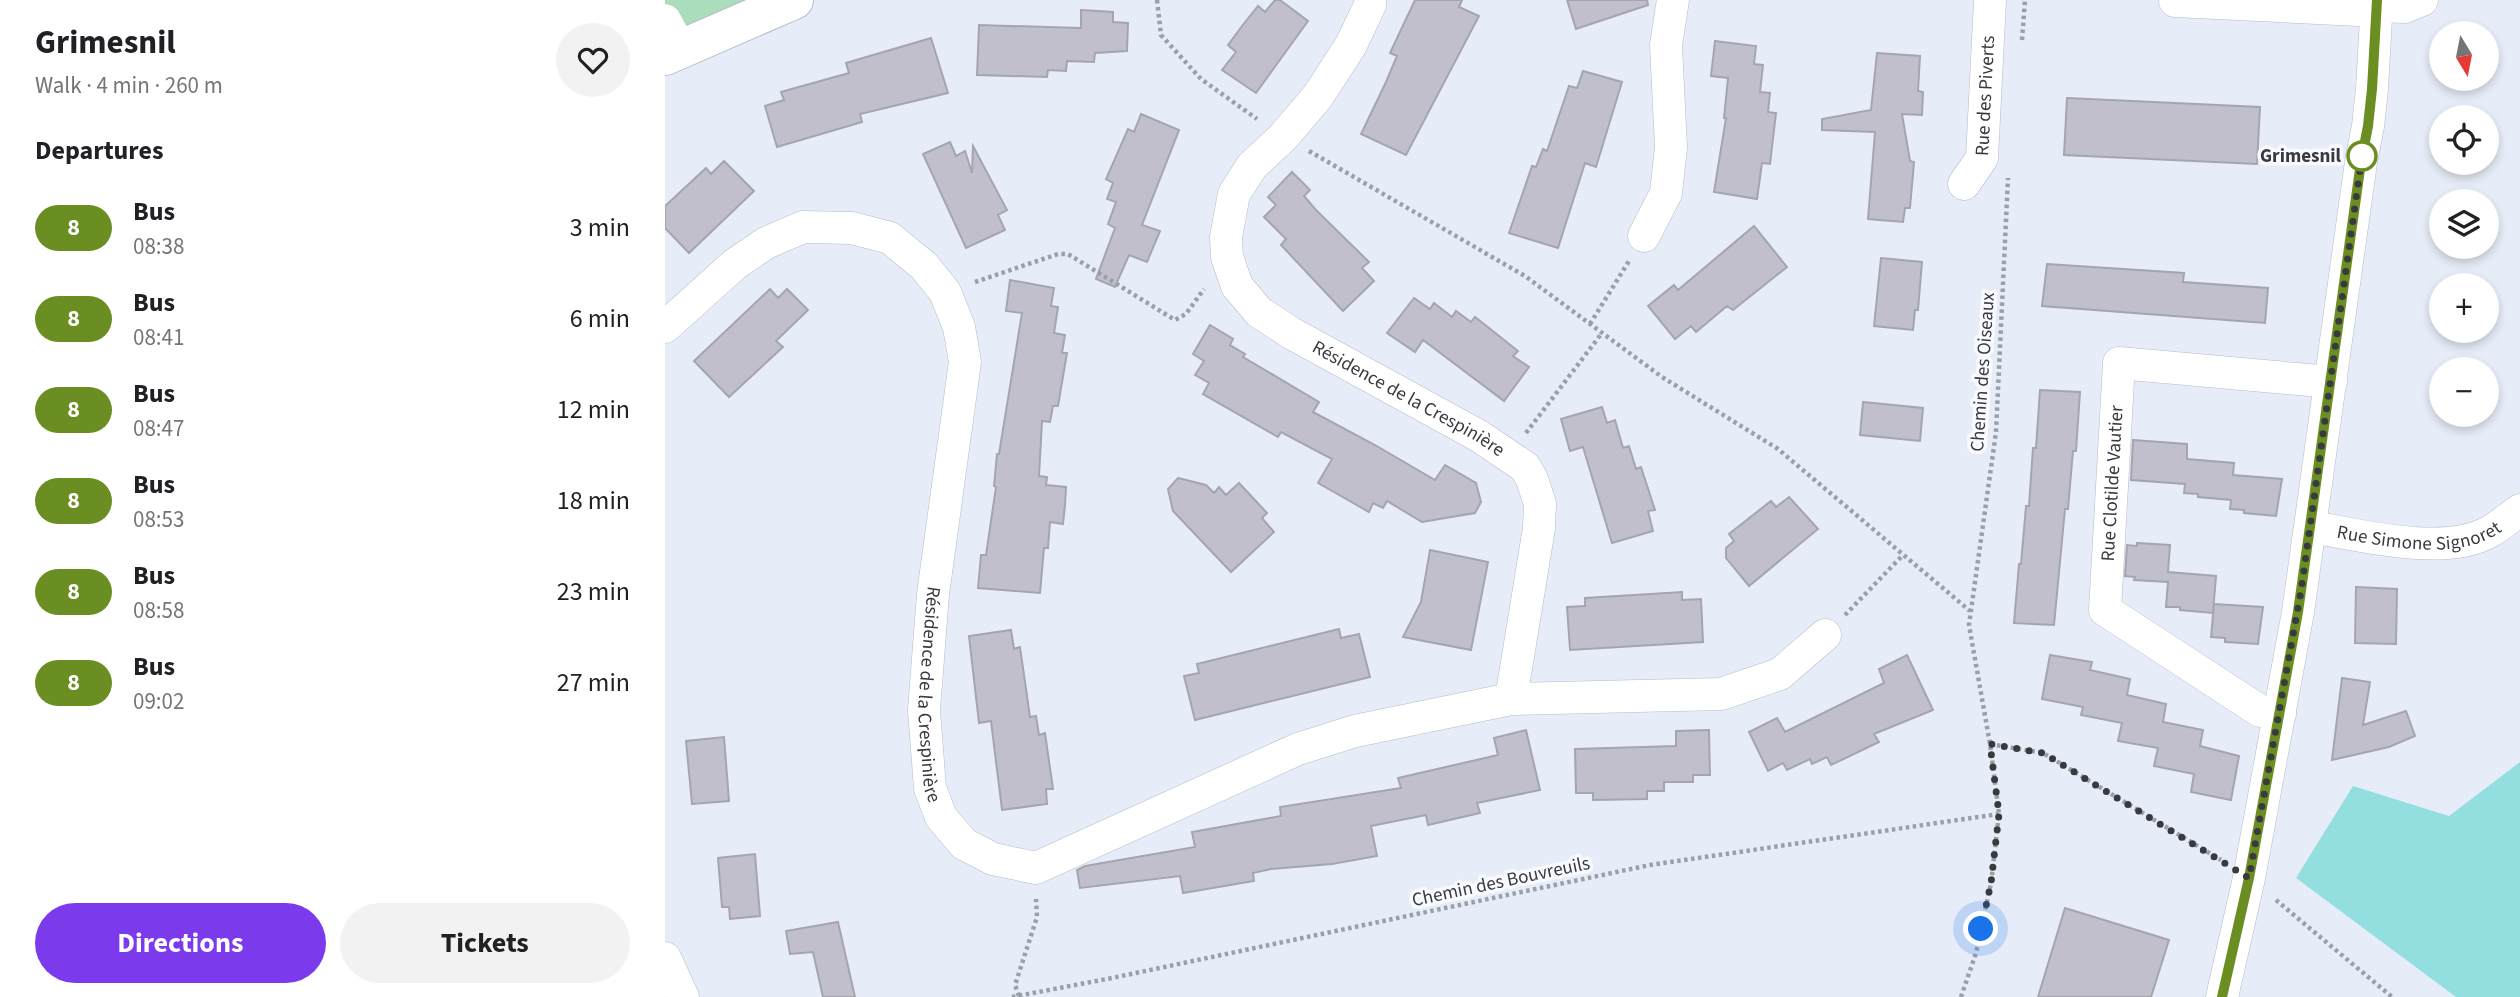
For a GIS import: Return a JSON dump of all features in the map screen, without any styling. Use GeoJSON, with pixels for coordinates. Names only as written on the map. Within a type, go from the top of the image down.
{"type":"FeatureCollection","features":[{"type":"Feature","properties":{"kind":"street"},"geometry":{"type":"LineString","coordinates":[[670,42],[794,0]]}},
{"type":"Feature","properties":{"kind":"street","name":"Résidence de la Crespinière"},"geometry":{"type":"LineString","coordinates":[[1370,0],[1351,45],[1318,96],[1283,137],[1252,166],[1234,194],[1226,237],[1227,257],[1237,286],[1259,312],[1291,333],[1479,436],[1525,467],[1540,504],[1539,528],[1511,699]]}},
{"type":"Feature","properties":{"kind":"street"},"geometry":{"type":"LineString","coordinates":[[1644,236],[1666,193],[1671,147],[1666,45],[1673,0]]}},
{"type":"Feature","properties":{"kind":"street","name":"Rue des Piverts"},"geometry":{"type":"LineString","coordinates":[[1964,184],[1982,158],[1990,0]]}},
{"type":"Feature","properties":{"kind":"street"},"geometry":{"type":"LineString","coordinates":[[2175,1],[2358,10],[2377,3],[2405,7],[2421,0]]}},
{"type":"Feature","properties":{"kind":"street"},"geometry":{"type":"LineString","coordinates":[[2222,997],[2249,878],[2311,527],[2368,126],[2377,3]]}},
{"type":"Feature","properties":{"kind":"street","name":"Résidence de la Crespinière"},"geometry":{"type":"LineString","coordinates":[[665,327],[735,264],[766,243],[803,227],[852,228],[890,239],[924,266],[946,292],[960,327],[965,362],[933,594],[924,710],[930,788],[941,817],[964,844],[993,859],[1036,868],[1298,749],[1355,731],[1511,699],[1721,694],[1780,674],[1825,635]]}},
{"type":"Feature","properties":{"kind":"street","name":"Rue Clotilde Vautier"},"geometry":{"type":"LineString","coordinates":[[2280,714],[2260,711],[2105,610],[2119,363],[2332,382]]}},
{"type":"Feature","properties":{"kind":"street","name":"Rue Simone Signoret"},"geometry":{"type":"LineString","coordinates":[[2311,527],[2425,544],[2459,542],[2487,533],[2520,510]]}},
{"type":"Feature","properties":{"kind":"street"},"geometry":{"type":"LineString","coordinates":[[665,958],[683,997]]}},
{"type":"Feature","properties":{"kind":"path"},"geometry":{"type":"LineString","coordinates":[[1157,0],[1161,35],[1201,79],[1283,137],[1525,276],[1661,377],[1778,449],[1970,611]]}},
{"type":"Feature","properties":{"kind":"path"},"geometry":{"type":"LineString","coordinates":[[2021,53],[2025,0]]}},
{"type":"Feature","properties":{"kind":"path","name":"Chemin des Oiseaux"},"geometry":{"type":"LineString","coordinates":[[1961,997],[1976,953],[1991,883],[1999,814],[1969,625],[1996,432],[2008,170]]}},
{"type":"Feature","properties":{"kind":"path"},"geometry":{"type":"LineString","coordinates":[[1590,324],[1644,236]]}},
{"type":"Feature","properties":{"kind":"path"},"geometry":{"type":"LineString","coordinates":[[946,292],[1058,254],[1068,254],[1175,320],[1186,314],[1227,257]]}},
{"type":"Feature","properties":{"kind":"path"},"geometry":{"type":"LineString","coordinates":[[1508,457],[1602,333]]}},
{"type":"Feature","properties":{"kind":"path"},"geometry":{"type":"LineString","coordinates":[[1825,635],[1903,555]]}},
{"type":"Feature","properties":{"kind":"path"},"geometry":{"type":"LineString","coordinates":[[1990,744],[2043,753],[2249,878],[2392,997]]}},
{"type":"Feature","properties":{"kind":"path","name":"Chemin des Bouvreuils"},"geometry":{"type":"LineString","coordinates":[[1016,996],[1650,865],[1999,814]]}},
{"type":"Feature","properties":{"kind":"path"},"geometry":{"type":"LineString","coordinates":[[1016,996],[1015,985],[1037,917]]}},
{"type":"Feature","properties":{"kind":"shaded area"},"geometry":{"type":"Polygon","coordinates":[[[665,0],[794,0],[665,56],[665,0]]]}},
{"type":"Feature","properties":{"kind":"shaded area"},"geometry":{"type":"Polygon","coordinates":[[[2520,762],[2520,997],[2456,997],[2296,878],[2353,786],[2449,816],[2520,762]]]}},
{"type":"Feature","properties":{"kind":"building"},"geometry":{"type":"Polygon","coordinates":[[[1275,0],[1280,0],[1308,21],[1256,93],[1222,70],[1236,52],[1228,45],[1242,26],[1258,6],[1265,12],[1275,0]]]}},
{"type":"Feature","properties":{"kind":"building"},"geometry":{"type":"Polygon","coordinates":[[[1415,0],[1462,0],[1459,7],[1479,16],[1406,155],[1361,134],[1397,56],[1390,53],[1415,0]]]}},
{"type":"Feature","properties":{"kind":"building"},"geometry":{"type":"Polygon","coordinates":[[[1567,0],[1647,0],[1648,5],[1576,29],[1567,0]]]}},
{"type":"Feature","properties":{"kind":"building"},"geometry":{"type":"Polygon","coordinates":[[[1081,10],[1113,12],[1113,22],[1128,23],[1127,51],[1095,53],[1094,62],[1067,61],[1066,71],[1048,70],[1047,77],[977,75],[979,25],[1081,28],[1081,10]]]}},
{"type":"Feature","properties":{"kind":"building"},"geometry":{"type":"Polygon","coordinates":[[[931,38],[948,93],[860,114],[862,122],[777,147],[765,106],[784,100],[781,92],[849,73],[846,63],[931,38]]]}},
{"type":"Feature","properties":{"kind":"building"},"geometry":{"type":"Polygon","coordinates":[[[1715,41],[1756,46],[1754,64],[1763,65],[1760,92],[1770,93],[1768,112],[1776,113],[1770,164],[1762,163],[1757,199],[1714,192],[1726,118],[1728,78],[1711,76],[1715,41]]]}},
{"type":"Feature","properties":{"kind":"building"},"geometry":{"type":"Polygon","coordinates":[[[1877,53],[1920,56],[1918,91],[1923,92],[1922,115],[1902,114],[1910,161],[1914,162],[1910,208],[1905,208],[1903,222],[1868,219],[1875,132],[1822,130],[1822,119],[1871,110],[1877,53]]]}},
{"type":"Feature","properties":{"kind":"building"},"geometry":{"type":"Polygon","coordinates":[[[1583,71],[1622,82],[1596,167],[1585,163],[1558,248],[1509,233],[1532,166],[1536,167],[1543,149],[1547,151],[1569,86],[1577,88],[1583,71]]]}},
{"type":"Feature","properties":{"kind":"building"},"geometry":{"type":"Polygon","coordinates":[[[2067,98],[2260,107],[2257,164],[2064,155],[2067,98]]]}},
{"type":"Feature","properties":{"kind":"building"},"geometry":{"type":"Polygon","coordinates":[[[1141,114],[1179,130],[1142,225],[1160,231],[1147,262],[1129,255],[1115,287],[1096,279],[1115,228],[1108,224],[1116,202],[1107,199],[1113,183],[1106,179],[1128,129],[1134,132],[1141,114]]]}},
{"type":"Feature","properties":{"kind":"building"},"geometry":{"type":"Polygon","coordinates":[[[950,142],[956,156],[965,151],[972,173],[973,146],[1007,210],[998,215],[1005,230],[966,248],[923,154],[950,142]]]}},
{"type":"Feature","properties":{"kind":"building"},"geometry":{"type":"Polygon","coordinates":[[[724,161],[754,191],[689,253],[665,228],[665,206],[706,168],[711,174],[724,161]]]}},
{"type":"Feature","properties":{"kind":"building"},"geometry":{"type":"Polygon","coordinates":[[[1292,172],[1310,190],[1304,196],[1369,262],[1362,268],[1374,281],[1343,311],[1281,245],[1286,239],[1264,217],[1276,205],[1268,197],[1292,172]]]}},
{"type":"Feature","properties":{"kind":"building"},"geometry":{"type":"Polygon","coordinates":[[[1754,226],[1787,267],[1733,310],[1727,306],[1696,332],[1691,326],[1675,339],[1648,306],[1674,285],[1678,290],[1754,226]]]}},
{"type":"Feature","properties":{"kind":"building"},"geometry":{"type":"Polygon","coordinates":[[[1881,258],[1922,262],[1918,310],[1915,310],[1913,330],[1874,326],[1881,258]]]}},
{"type":"Feature","properties":{"kind":"building"},"geometry":{"type":"Polygon","coordinates":[[[2047,264],[2184,273],[2183,282],[2268,288],[2265,323],[2042,306],[2047,264]]]}},
{"type":"Feature","properties":{"kind":"building"},"geometry":{"type":"Polygon","coordinates":[[[1010,280],[1054,288],[1051,306],[1058,307],[1054,333],[1065,335],[1062,353],[1067,353],[1058,406],[1053,406],[1050,422],[1042,421],[1039,476],[1047,477],[1046,485],[1066,487],[1063,524],[1050,522],[1048,548],[1044,548],[1040,593],[978,588],[981,555],[986,555],[996,487],[997,454],[1022,313],[1006,311],[1010,280]]]}},
{"type":"Feature","properties":{"kind":"building"},"geometry":{"type":"Polygon","coordinates":[[[770,289],[778,298],[787,289],[808,310],[776,341],[783,347],[729,397],[694,361],[770,289]]]}},
{"type":"Feature","properties":{"kind":"building"},"geometry":{"type":"Polygon","coordinates":[[[1414,298],[1430,309],[1434,303],[1452,317],[1456,311],[1471,322],[1475,317],[1518,351],[1513,356],[1529,367],[1504,401],[1423,340],[1415,352],[1387,333],[1414,298]]]}},
{"type":"Feature","properties":{"kind":"building"},"geometry":{"type":"Polygon","coordinates":[[[1210,325],[1233,339],[1230,345],[1245,354],[1243,357],[1319,402],[1313,412],[1435,480],[1445,465],[1476,483],[1481,502],[1475,513],[1422,522],[1387,501],[1383,508],[1373,503],[1369,512],[1318,483],[1332,459],[1281,432],[1278,437],[1203,394],[1209,383],[1195,375],[1204,361],[1193,354],[1210,325]]]}},
{"type":"Feature","properties":{"kind":"building"},"geometry":{"type":"Polygon","coordinates":[[[2040,390],[2080,392],[2076,451],[2073,451],[2068,509],[2065,509],[2054,625],[2014,623],[2026,506],[2029,506],[2033,448],[2036,448],[2040,390]]]}},
{"type":"Feature","properties":{"kind":"building"},"geometry":{"type":"Polygon","coordinates":[[[1863,402],[1923,408],[1920,441],[1860,435],[1863,402]]]}},
{"type":"Feature","properties":{"kind":"building"},"geometry":{"type":"Polygon","coordinates":[[[1602,407],[1607,423],[1615,420],[1623,448],[1629,446],[1636,469],[1641,467],[1655,510],[1648,511],[1653,531],[1612,543],[1583,447],[1570,451],[1561,419],[1602,407]]]}},
{"type":"Feature","properties":{"kind":"building"},"geometry":{"type":"Polygon","coordinates":[[[2133,440],[2187,444],[2187,459],[2234,463],[2233,475],[2282,479],[2276,516],[2244,513],[2244,510],[2230,509],[2231,500],[2184,493],[2185,484],[2131,480],[2133,440]]]}},
{"type":"Feature","properties":{"kind":"building"},"geometry":{"type":"Polygon","coordinates":[[[1178,478],[1206,485],[1214,493],[1219,487],[1226,495],[1239,483],[1267,513],[1262,518],[1274,532],[1231,572],[1173,511],[1168,489],[1178,478]]]}},
{"type":"Feature","properties":{"kind":"building"},"geometry":{"type":"Polygon","coordinates":[[[1789,497],[1818,529],[1749,586],[1726,558],[1726,548],[1734,541],[1729,534],[1771,501],[1776,507],[1789,497]]]}},
{"type":"Feature","properties":{"kind":"building"},"geometry":{"type":"Polygon","coordinates":[[[2137,543],[2170,545],[2168,572],[2216,576],[2213,613],[2166,607],[2168,582],[2134,580],[2135,577],[2125,576],[2127,545],[2137,546],[2137,543]]]}},
{"type":"Feature","properties":{"kind":"building"},"geometry":{"type":"Polygon","coordinates":[[[1430,550],[1488,562],[1471,650],[1403,637],[1421,602],[1430,550]]]}},
{"type":"Feature","properties":{"kind":"building"},"geometry":{"type":"Polygon","coordinates":[[[2356,587],[2397,589],[2396,644],[2355,643],[2356,587]]]}},
{"type":"Feature","properties":{"kind":"building"},"geometry":{"type":"Polygon","coordinates":[[[1682,592],[1682,600],[1701,599],[1703,642],[1570,650],[1567,607],[1585,606],[1585,598],[1682,592]]]}},
{"type":"Feature","properties":{"kind":"building"},"geometry":{"type":"Polygon","coordinates":[[[2214,604],[2263,607],[2258,644],[2225,642],[2225,638],[2211,637],[2214,604]]]}},
{"type":"Feature","properties":{"kind":"building"},"geometry":{"type":"Polygon","coordinates":[[[1339,629],[1341,638],[1359,634],[1370,677],[1195,720],[1184,676],[1199,673],[1197,664],[1339,629]]]}},
{"type":"Feature","properties":{"kind":"building"},"geometry":{"type":"Polygon","coordinates":[[[1011,630],[1014,649],[1020,647],[1030,717],[1036,716],[1039,735],[1045,733],[1053,789],[1046,789],[1047,804],[1002,810],[991,721],[979,723],[969,636],[1011,630]]]}},
{"type":"Feature","properties":{"kind":"building"},"geometry":{"type":"Polygon","coordinates":[[[1907,655],[1933,710],[1874,734],[1879,742],[1831,765],[1827,757],[1812,764],[1810,759],[1787,770],[1783,763],[1768,771],[1749,732],[1777,718],[1785,732],[1884,683],[1879,669],[1907,655]]]}},
{"type":"Feature","properties":{"kind":"building"},"geometry":{"type":"Polygon","coordinates":[[[2050,655],[2092,662],[2090,670],[2130,679],[2127,695],[2166,704],[2163,722],[2203,730],[2200,746],[2239,756],[2231,800],[2191,792],[2194,774],[2154,766],[2158,748],[2118,741],[2122,723],[2081,715],[2083,707],[2042,699],[2050,655]]]}},
{"type":"Feature","properties":{"kind":"building"},"geometry":{"type":"Polygon","coordinates":[[[2342,678],[2370,682],[2363,725],[2406,711],[2415,736],[2389,747],[2332,760],[2342,678]]]}},
{"type":"Feature","properties":{"kind":"building"},"geometry":{"type":"Polygon","coordinates":[[[1526,730],[1540,790],[1477,803],[1480,813],[1428,825],[1426,815],[1371,826],[1377,856],[1332,864],[1271,869],[1253,873],[1254,881],[1183,893],[1180,876],[1080,888],[1077,870],[1085,866],[1195,847],[1192,832],[1281,816],[1280,807],[1401,788],[1398,778],[1498,755],[1494,738],[1526,730]]]}},
{"type":"Feature","properties":{"kind":"building"},"geometry":{"type":"Polygon","coordinates":[[[1709,730],[1710,775],[1693,775],[1693,782],[1664,782],[1664,791],[1647,791],[1647,799],[1593,800],[1593,793],[1576,793],[1575,749],[1676,746],[1676,731],[1709,730]]]}},
{"type":"Feature","properties":{"kind":"building"},"geometry":{"type":"Polygon","coordinates":[[[724,737],[729,801],[692,804],[686,741],[724,737]]]}},
{"type":"Feature","properties":{"kind":"building"},"geometry":{"type":"Polygon","coordinates":[[[755,854],[760,916],[730,919],[729,907],[722,907],[718,858],[755,854]]]}},
{"type":"Feature","properties":{"kind":"building"},"geometry":{"type":"Polygon","coordinates":[[[2065,908],[2169,940],[2151,997],[2038,997],[2065,908]]]}},
{"type":"Feature","properties":{"kind":"building"},"geometry":{"type":"Polygon","coordinates":[[[838,922],[855,997],[823,997],[813,952],[790,954],[786,931],[838,922]]]}},
{"type":"Feature","properties":{"kind":"bus line","name":"8"},"geometry":{"type":"LineString","coordinates":[[2222,997],[2249,878],[2311,527],[2368,126],[2377,0]]}},
{"type":"Feature","properties":{"kind":"place","name":"Grimesnil"},"geometry":{"type":"Point","coordinates":[2362,156]}},
{"type":"Feature","properties":{"kind":"route"},"geometry":{"type":"LineString","coordinates":[[1981,929],[1991,883],[1999,814],[1990,744],[2043,753],[2249,878],[2301,591],[2362,156]]}}]}
